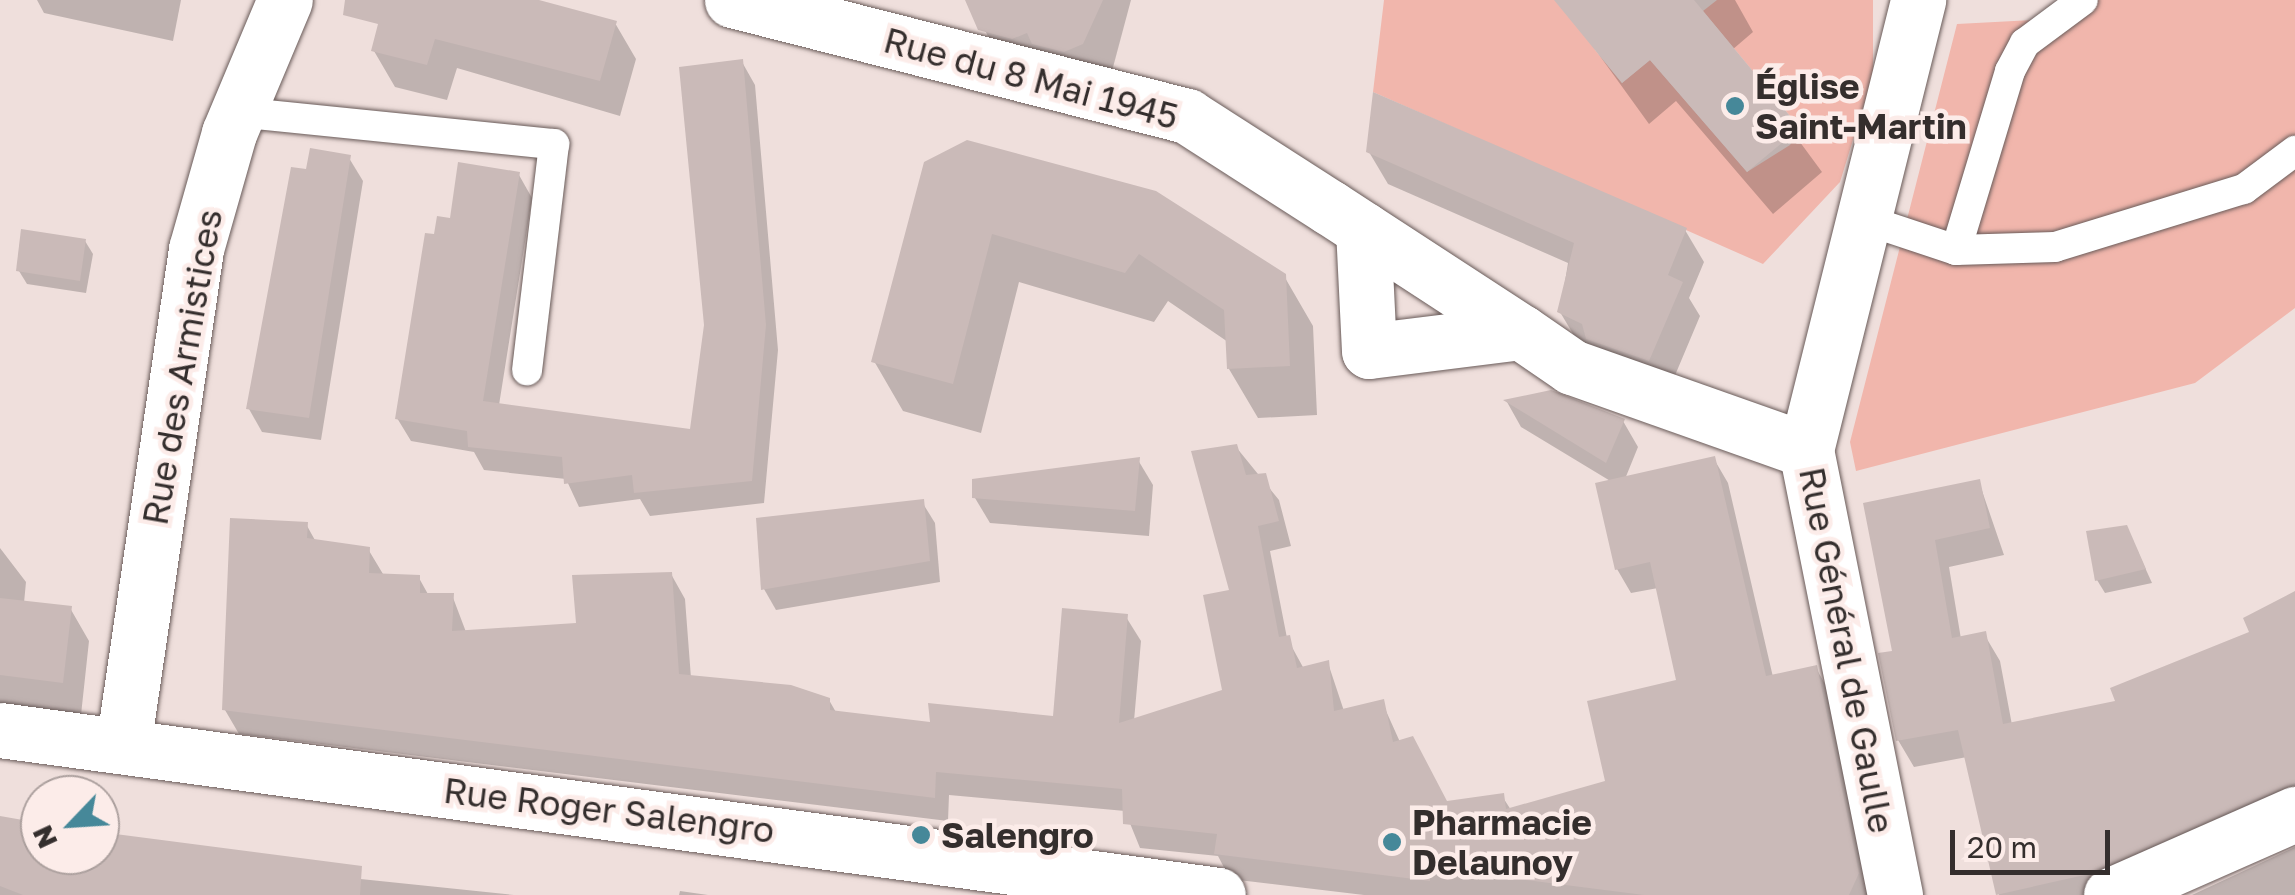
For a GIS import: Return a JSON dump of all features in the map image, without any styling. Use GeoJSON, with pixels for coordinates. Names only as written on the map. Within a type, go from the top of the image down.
{"type":"FeatureCollection","features":[{"type":"Feature","properties":{"kind":"street","name":"Rue des Armistices"},"geometry":{"type":"LineString","coordinates":[[123,746],[196,249],[238,112],[285,0]]}},
{"type":"Feature","properties":{"kind":"street","name":"Rue du 8 Mai 1945"},"geometry":{"type":"LineString","coordinates":[[732,0],[1187,116],[1572,367],[1806,450]]}},
{"type":"Feature","properties":{"kind":"street","name":"Rue Général de Gaulle"},"geometry":{"type":"LineString","coordinates":[[1895,895],[1806,450],[1918,0]]}},
{"type":"Feature","properties":{"kind":"street"},"geometry":{"type":"LineString","coordinates":[[1363,229],[1369,351],[1521,332]]}},
{"type":"Feature","properties":{"kind":"street","name":"Rue Roger Salengro"},"geometry":{"type":"LineString","coordinates":[[0,730],[1205,894]]}},
{"type":"Feature","properties":{"kind":"street"},"geometry":{"type":"LineString","coordinates":[[2111,895],[2295,814]]}},
{"type":"Feature","properties":{"kind":"lane"},"geometry":{"type":"LineString","coordinates":[[1956,250],[2010,72],[2025,44],[2083,0]]}},
{"type":"Feature","properties":{"kind":"lane"},"geometry":{"type":"LineString","coordinates":[[238,112],[554,144],[527,370]]}},
{"type":"Feature","properties":{"kind":"lane"},"geometry":{"type":"LineString","coordinates":[[1866,220],[1956,250],[2055,247],[2244,189],[2295,151]]}},
{"type":"Feature","properties":{"kind":"shaded area"},"geometry":{"type":"Polygon","coordinates":[[[1384,0],[1586,0],[1595,50],[1622,83],[1650,60],[1747,172],[1790,145],[1800,128],[1703,11],[1717,0],[1873,0],[1873,75],[1840,182],[1763,264],[1373,92],[1384,0]]]}},
{"type":"Feature","properties":{"kind":"shaded area"},"geometry":{"type":"Polygon","coordinates":[[[2058,0],[2295,0],[2295,308],[2195,383],[1856,471],[1850,442],[1957,24],[2033,20],[2058,0]]]}},
{"type":"Feature","properties":{"kind":"building"},"geometry":{"type":"Polygon","coordinates":[[[345,0],[539,0],[617,21],[600,81],[435,39],[427,65],[371,51],[378,24],[343,15],[345,0]]]}},
{"type":"Feature","properties":{"kind":"building"},"geometry":{"type":"Polygon","coordinates":[[[965,0],[1103,0],[1083,44],[1064,52],[1032,44],[1027,33],[1012,39],[978,30],[965,0]]]}},
{"type":"Feature","properties":{"kind":"building","name":"Église Saint-Martin"},"geometry":{"type":"Polygon","coordinates":[[[1554,0],[1694,0],[1800,128],[1747,172],[1650,60],[1622,83],[1554,0]]]}},
{"type":"Feature","properties":{"kind":"building"},"geometry":{"type":"Polygon","coordinates":[[[743,59],[766,325],[752,481],[634,493],[632,475],[564,484],[562,457],[468,447],[467,431],[395,419],[425,233],[434,234],[437,216],[450,218],[458,162],[520,172],[483,401],[690,429],[704,325],[679,67],[743,59]]]}},
{"type":"Feature","properties":{"kind":"building"},"geometry":{"type":"Polygon","coordinates":[[[1373,92],[1687,228],[1668,275],[1683,282],[1649,361],[1586,339],[1582,324],[1557,312],[1574,243],[1366,152],[1373,92]]]}},
{"type":"Feature","properties":{"kind":"building"},"geometry":{"type":"Polygon","coordinates":[[[967,140],[1156,191],[1286,274],[1290,366],[1227,369],[1224,310],[1139,254],[1125,273],[992,234],[953,384],[871,362],[924,162],[967,140]]]}},
{"type":"Feature","properties":{"kind":"building"},"geometry":{"type":"Polygon","coordinates":[[[310,148],[351,155],[309,418],[246,409],[291,167],[306,169],[310,148]]]}},
{"type":"Feature","properties":{"kind":"building"},"geometry":{"type":"Polygon","coordinates":[[[21,229],[86,239],[80,281],[16,271],[21,229]]]}},
{"type":"Feature","properties":{"kind":"building"},"geometry":{"type":"Polygon","coordinates":[[[1551,390],[1625,419],[1606,463],[1503,400],[1551,390]]]}},
{"type":"Feature","properties":{"kind":"building"},"geometry":{"type":"Polygon","coordinates":[[[1237,444],[1246,475],[1266,473],[1279,521],[1258,526],[1279,637],[1290,635],[1297,668],[1329,660],[1334,711],[1384,699],[1393,742],[1413,736],[1447,801],[1504,793],[1506,809],[1605,781],[1587,701],[1676,680],[1650,562],[1615,570],[1595,483],[1715,456],[1766,676],[1817,665],[1859,873],[1849,895],[1644,895],[1430,868],[1430,881],[1214,854],[1217,834],[1123,824],[1122,789],[936,772],[935,798],[222,710],[230,518],[308,522],[307,538],[370,547],[369,573],[420,575],[420,593],[454,593],[452,631],[576,623],[572,575],[672,572],[679,674],[791,685],[830,698],[830,710],[930,722],[928,703],[1053,716],[1062,608],[1128,614],[1119,723],[1222,690],[1203,595],[1229,590],[1191,451],[1237,444]]]}},
{"type":"Feature","properties":{"kind":"building"},"geometry":{"type":"Polygon","coordinates":[[[1140,457],[1135,511],[972,498],[972,479],[1140,457]]]}},
{"type":"Feature","properties":{"kind":"building"},"geometry":{"type":"Polygon","coordinates":[[[1980,479],[1990,528],[1935,540],[1952,638],[1986,631],[2003,724],[2115,701],[2110,688],[2249,632],[2243,618],[2295,591],[2295,783],[2089,874],[1996,895],[1958,730],[1896,741],[1878,653],[1892,651],[1863,503],[1980,479]]]}},
{"type":"Feature","properties":{"kind":"building"},"geometry":{"type":"Polygon","coordinates":[[[924,499],[930,561],[761,590],[756,518],[924,499]]]}},
{"type":"Feature","properties":{"kind":"building"},"geometry":{"type":"Polygon","coordinates":[[[2127,525],[2146,569],[2095,581],[2086,531],[2127,525]]]}},
{"type":"Feature","properties":{"kind":"building"},"geometry":{"type":"Polygon","coordinates":[[[0,598],[72,606],[63,683],[0,675],[0,598]]]}},
{"type":"Feature","properties":{"kind":"building"},"geometry":{"type":"Polygon","coordinates":[[[0,816],[20,820],[20,875],[120,875],[120,835],[362,866],[360,895],[23,895],[0,886],[0,816]]]}},
{"type":"Feature","properties":{"kind":"place","name":"Église Saint-Martin"},"geometry":{"type":"Point","coordinates":[1735,106]}},
{"type":"Feature","properties":{"kind":"place","name":"Salengro"},"geometry":{"type":"Point","coordinates":[921,835]}},
{"type":"Feature","properties":{"kind":"place","name":"Pharmacie Delaunoy"},"geometry":{"type":"Point","coordinates":[1392,842]}}]}
